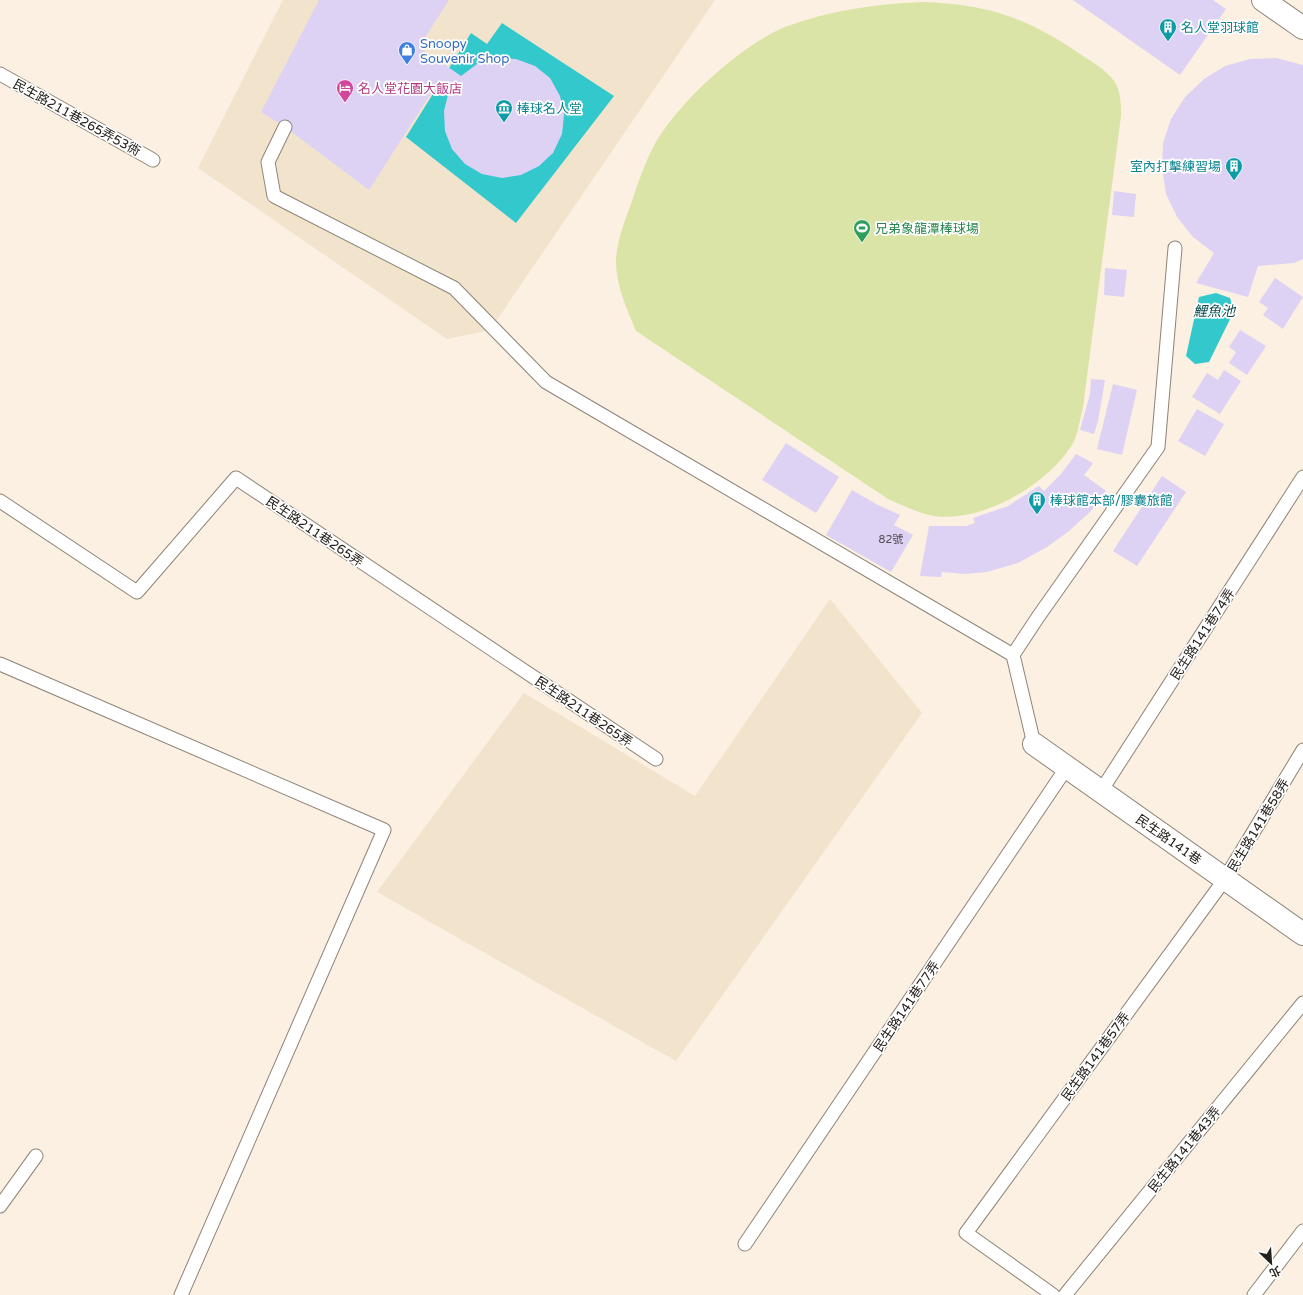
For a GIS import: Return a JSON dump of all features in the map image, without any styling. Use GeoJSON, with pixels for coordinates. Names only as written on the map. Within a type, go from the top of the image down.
{"type":"FeatureCollection","features":[{"type":"Feature","properties":{"kind":"street"},"geometry":{"type":"LineString","coordinates":[[1263,0],[1303,28]]}},
{"type":"Feature","properties":{"kind":"street","name":"民生路141巷"},"geometry":{"type":"LineString","coordinates":[[1034,744],[1303,934]]}},
{"type":"Feature","properties":{"kind":"lane","name":"民生路211巷265弄53衖"},"geometry":{"type":"LineString","coordinates":[[0,74],[153,160]]}},
{"type":"Feature","properties":{"kind":"lane"},"geometry":{"type":"LineString","coordinates":[[285,126],[268,162],[274,196],[454,288],[546,382],[1013,655],[1034,744]]}},
{"type":"Feature","properties":{"kind":"lane"},"geometry":{"type":"LineString","coordinates":[[1013,655],[1038,617],[1158,447],[1175,248]]}},
{"type":"Feature","properties":{"kind":"lane","name":"民生路141巷74弄"},"geometry":{"type":"LineString","coordinates":[[1101,791],[1303,477]]}},
{"type":"Feature","properties":{"kind":"lane","name":"民生路211巷265弄"},"geometry":{"type":"LineString","coordinates":[[0,501],[137,592],[236,478],[656,759]]}},
{"type":"Feature","properties":{"kind":"lane"},"geometry":{"type":"LineString","coordinates":[[0,664],[384,830],[181,1295]]}},
{"type":"Feature","properties":{"kind":"lane","name":"民生路141巷58弄"},"geometry":{"type":"LineString","coordinates":[[1225,879],[1303,750]]}},
{"type":"Feature","properties":{"kind":"lane","name":"民生路141巷77弄"},"geometry":{"type":"LineString","coordinates":[[745,1244],[1067,767]]}},
{"type":"Feature","properties":{"kind":"lane","name":"民生路141巷57弄"},"geometry":{"type":"LineString","coordinates":[[1053,1295],[966,1233],[1225,879]]}},
{"type":"Feature","properties":{"kind":"lane","name":"民生路141巷43弄"},"geometry":{"type":"LineString","coordinates":[[1065,1295],[1303,1003]]}},
{"type":"Feature","properties":{"kind":"lane"},"geometry":{"type":"LineString","coordinates":[[0,1206],[36,1156]]}},
{"type":"Feature","properties":{"kind":"lane"},"geometry":{"type":"LineString","coordinates":[[1254,1295],[1303,1231]]}},
{"type":"Feature","properties":{"kind":"shaded area"},"geometry":{"type":"Polygon","coordinates":[[[283,0],[715,0],[490,330],[447,339],[198,168],[283,0]]]}},
{"type":"Feature","properties":{"kind":"shaded area"},"geometry":{"type":"Polygon","coordinates":[[[830,599],[922,713],[676,1061],[377,892],[524,693],[695,796],[830,599]]]}},
{"type":"Feature","properties":{"kind":"green space","name":"兄弟象龍潭棒球場"},"geometry":{"type":"Polygon","coordinates":[[[924,2],[947,3],[988,10],[1008,16],[1045,32],[1100,67],[1108,74],[1116,85],[1121,102],[1121,116],[1083,407],[1074,441],[1061,460],[1047,474],[1030,487],[1012,498],[992,507],[953,517],[928,515],[888,499],[636,331],[623,297],[616,271],[616,255],[621,232],[648,157],[656,142],[680,109],[713,76],[749,47],[785,27],[802,21],[836,12],[871,6],[924,2]]]}},
{"type":"Feature","properties":{"kind":"water"},"geometry":{"type":"Polygon","coordinates":[[[502,23],[614,96],[516,223],[406,137],[471,33],[487,44],[502,23]]]}},
{"type":"Feature","properties":{"kind":"water","name":"鯉魚池"},"geometry":{"type":"Polygon","coordinates":[[[1216,293],[1230,298],[1234,311],[1209,362],[1195,364],[1186,356],[1199,297],[1216,293]]]}},
{"type":"Feature","properties":{"kind":"building","name":"名人堂花園大飯店"},"geometry":{"type":"Polygon","coordinates":[[[319,0],[449,0],[419,47],[461,76],[477,64],[496,58],[516,59],[535,66],[550,78],[560,96],[564,115],[562,134],[553,153],[539,166],[521,175],[502,178],[482,174],[465,164],[452,149],[445,131],[444,111],[448,95],[435,87],[369,190],[285,127],[261,112],[319,0]]]}},
{"type":"Feature","properties":{"kind":"building","name":"名人堂羽球館"},"geometry":{"type":"Polygon","coordinates":[[[1073,0],[1213,0],[1226,9],[1180,75],[1073,0]]]}},
{"type":"Feature","properties":{"kind":"building","name":"室內打擊練習場"},"geometry":{"type":"Polygon","coordinates":[[[1276,58],[1303,65],[1303,259],[1294,263],[1258,266],[1248,297],[1196,283],[1214,253],[1193,237],[1177,217],[1166,194],[1162,168],[1163,143],[1171,119],[1185,97],[1204,79],[1225,66],[1250,59],[1276,58]]]}},
{"type":"Feature","properties":{"kind":"building"},"geometry":{"type":"Polygon","coordinates":[[[1114,191],[1136,194],[1134,217],[1112,215],[1114,191]]]}},
{"type":"Feature","properties":{"kind":"building"},"geometry":{"type":"Polygon","coordinates":[[[1105,268],[1127,270],[1124,297],[1104,295],[1105,268]]]}},
{"type":"Feature","properties":{"kind":"building"},"geometry":{"type":"Polygon","coordinates":[[[1275,278],[1303,297],[1283,329],[1263,315],[1268,308],[1259,302],[1275,278]]]}},
{"type":"Feature","properties":{"kind":"building"},"geometry":{"type":"Polygon","coordinates":[[[1240,330],[1266,346],[1247,375],[1229,363],[1236,352],[1229,347],[1240,330]]]}},
{"type":"Feature","properties":{"kind":"building"},"geometry":{"type":"Polygon","coordinates":[[[1224,370],[1241,381],[1220,414],[1192,397],[1207,373],[1218,380],[1224,370]]]}},
{"type":"Feature","properties":{"kind":"building"},"geometry":{"type":"Polygon","coordinates":[[[1091,379],[1105,380],[1098,421],[1094,434],[1080,430],[1090,394],[1091,379]]]}},
{"type":"Feature","properties":{"kind":"building"},"geometry":{"type":"Polygon","coordinates":[[[1113,384],[1137,390],[1122,455],[1097,449],[1113,384]]]}},
{"type":"Feature","properties":{"kind":"building"},"geometry":{"type":"Polygon","coordinates":[[[1197,409],[1224,424],[1205,456],[1178,441],[1197,409]]]}},
{"type":"Feature","properties":{"kind":"building"},"geometry":{"type":"Polygon","coordinates":[[[786,443],[839,477],[816,513],[762,480],[786,443]]]}},
{"type":"Feature","properties":{"kind":"building","name":"棒球館本部/膠囊旅館"},"geometry":{"type":"Polygon","coordinates":[[[1076,454],[1093,463],[1084,475],[1106,491],[1091,511],[1069,531],[1047,547],[1018,563],[987,572],[965,574],[942,572],[941,577],[920,576],[929,526],[966,526],[975,523],[973,518],[1008,506],[1039,486],[1044,491],[1061,474],[1076,454]]]}},
{"type":"Feature","properties":{"kind":"building"},"geometry":{"type":"Polygon","coordinates":[[[1162,476],[1186,492],[1137,566],[1113,551],[1162,476]]]}},
{"type":"Feature","properties":{"kind":"building"},"geometry":{"type":"Polygon","coordinates":[[[852,490],[876,504],[900,515],[894,525],[913,535],[891,572],[826,535],[852,490]]]}},
{"type":"Feature","properties":{"kind":"place","name":"名人堂羽球館"},"geometry":{"type":"Point","coordinates":[1168,42]}},
{"type":"Feature","properties":{"kind":"place","name":"Snoopy Souvenir Shop"},"geometry":{"type":"Point","coordinates":[407,65]}},
{"type":"Feature","properties":{"kind":"place","name":"名人堂花園大飯店"},"geometry":{"type":"Point","coordinates":[345,103]}},
{"type":"Feature","properties":{"kind":"place","name":"棒球名人堂"},"geometry":{"type":"Point","coordinates":[504,123]}},
{"type":"Feature","properties":{"kind":"place","name":"室內打擊練習場"},"geometry":{"type":"Point","coordinates":[1234,181]}},
{"type":"Feature","properties":{"kind":"place","name":"兄弟象龍潭棒球場"},"geometry":{"type":"Point","coordinates":[862,243]}},
{"type":"Feature","properties":{"kind":"place","name":"棒球館本部/膠囊旅館"},"geometry":{"type":"Point","coordinates":[1037,515]}}]}
